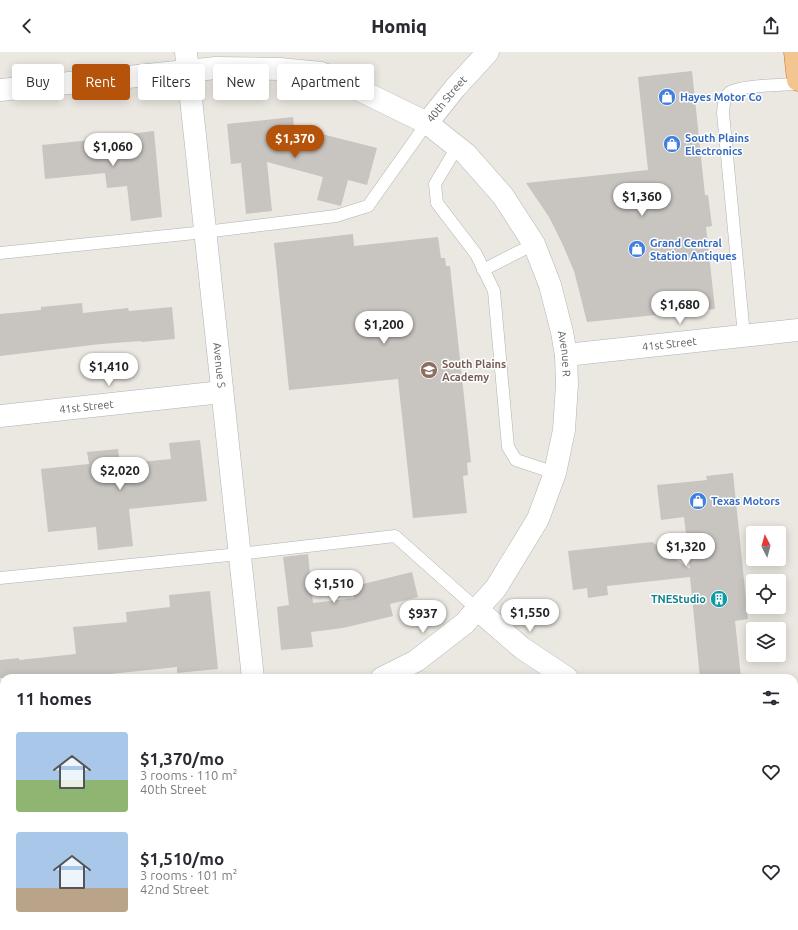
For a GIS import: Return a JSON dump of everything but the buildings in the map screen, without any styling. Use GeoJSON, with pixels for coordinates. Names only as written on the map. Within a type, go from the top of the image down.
{"type":"FeatureCollection","features":[{"type":"Feature","properties":{"kind":"highway"},"geometry":{"type":"LineString","coordinates":[[795,52],[798,80]]}},
{"type":"Feature","properties":{"kind":"street","name":"40th Street"},"geometry":{"type":"LineString","coordinates":[[0,90],[187,61],[216,68],[280,68],[321,72],[427,123],[455,88],[488,52]]}},
{"type":"Feature","properties":{"kind":"street","name":"Avenue S"},"geometry":{"type":"LineString","coordinates":[[187,61],[253,674]]}},
{"type":"Feature","properties":{"kind":"street","name":"Avenue R"},"geometry":{"type":"LineString","coordinates":[[390,674],[416,661],[465,623],[496,588],[538,520],[556,473],[564,430],[567,384],[566,355],[562,332],[550,285],[534,244],[503,196],[466,154],[427,123]]}},
{"type":"Feature","properties":{"kind":"street","name":"41st Street"},"geometry":{"type":"LineString","coordinates":[[566,355],[798,330]]}},
{"type":"Feature","properties":{"kind":"street","name":"41st Street"},"geometry":{"type":"LineString","coordinates":[[0,416],[222,392]]}},
{"type":"Feature","properties":{"kind":"street"},"geometry":{"type":"LineString","coordinates":[[477,609],[522,648],[558,674]]}},
{"type":"Feature","properties":{"kind":"lane"},"geometry":{"type":"LineString","coordinates":[[744,336],[723,113],[724,100],[730,92],[743,87],[798,84]]}},
{"type":"Feature","properties":{"kind":"lane"},"geometry":{"type":"LineString","coordinates":[[0,253],[205,232],[336,216],[368,206],[427,123]]}},
{"type":"Feature","properties":{"kind":"lane"},"geometry":{"type":"LineString","coordinates":[[457,147],[435,184],[438,203],[476,254],[494,291],[508,447],[516,460],[556,473]]}},
{"type":"Feature","properties":{"kind":"lane"},"geometry":{"type":"LineString","coordinates":[[483,270],[534,244]]}},
{"type":"Feature","properties":{"kind":"lane"},"geometry":{"type":"LineString","coordinates":[[0,578],[239,554],[396,536],[477,609]]}},
{"type":"Feature","properties":{"kind":"place","name":"Hayes Motor Co"},"geometry":{"type":"Point","coordinates":[667,97]}},
{"type":"Feature","properties":{"kind":"place","name":"South Plains Electronics"},"geometry":{"type":"Point","coordinates":[672,144]}},
{"type":"Feature","properties":{"kind":"place","name":"Grand Central Station Antiques"},"geometry":{"type":"Point","coordinates":[637,249]}},
{"type":"Feature","properties":{"kind":"place","name":"South Plains Academy"},"geometry":{"type":"Point","coordinates":[429,370]}},
{"type":"Feature","properties":{"kind":"place","name":"Texas Motors"},"geometry":{"type":"Point","coordinates":[698,501]}},
{"type":"Feature","properties":{"kind":"place","name":"TNEStudio"},"geometry":{"type":"Point","coordinates":[719,599]}}]}
